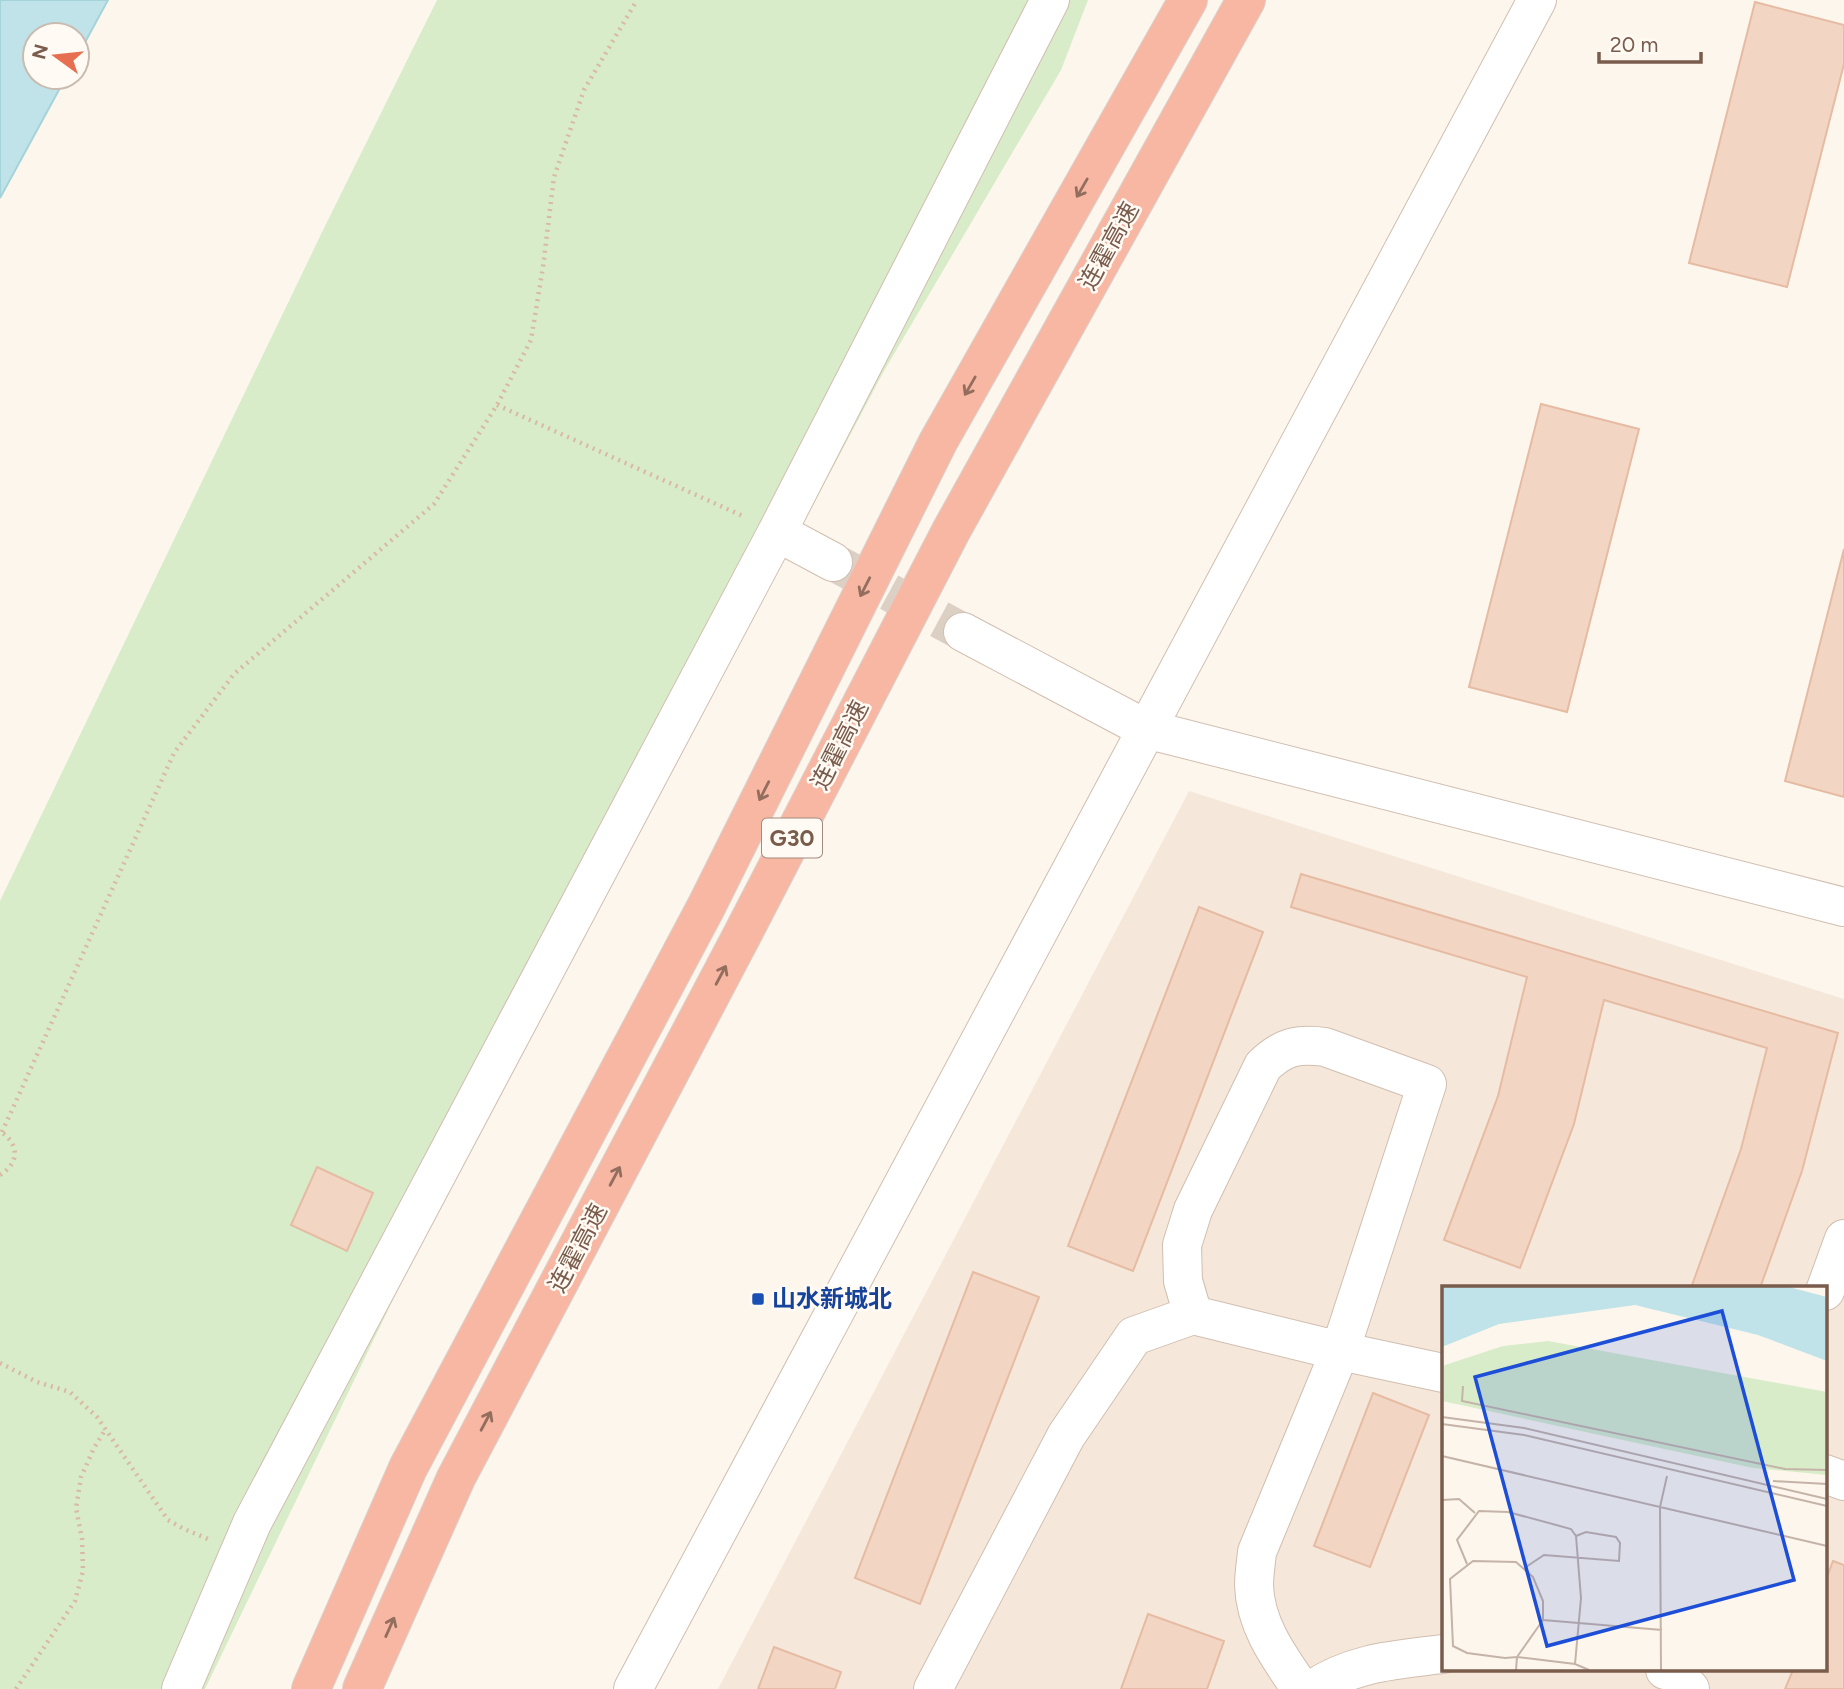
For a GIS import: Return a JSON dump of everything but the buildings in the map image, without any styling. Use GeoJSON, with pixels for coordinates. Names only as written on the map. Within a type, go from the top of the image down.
{"type":"FeatureCollection","features":[{"type":"Feature","properties":{"kind":"highway"},"geometry":{"type":"LineString","coordinates":[[1101,155],[1160,0]]}},
{"type":"Feature","properties":{"kind":"highway","name":"连霍高速"},"geometry":{"type":"LineString","coordinates":[[311,1689],[408,1468],[706,907],[938,442],[1188,0]]}},
{"type":"Feature","properties":{"kind":"highway","name":"连霍高速"},"geometry":{"type":"LineString","coordinates":[[362,1689],[456,1478],[951,531],[1246,0]]}},
{"type":"Feature","properties":{"kind":"street"},"geometry":{"type":"LineString","coordinates":[[181,1689],[252,1522],[777,532],[1049,0]]}},
{"type":"Feature","properties":{"kind":"street"},"geometry":{"type":"LineString","coordinates":[[633,1689],[1537,0]]}},
{"type":"Feature","properties":{"kind":"street"},"geometry":{"type":"LineString","coordinates":[[777,532],[833,562]]}},
{"type":"Feature","properties":{"kind":"street"},"geometry":{"type":"LineString","coordinates":[[963,632],[1146,729],[1844,908]]}},
{"type":"Feature","properties":{"kind":"street"},"geometry":{"type":"LineString","coordinates":[[1193,1315],[1183,1281],[1182,1245],[1193,1210],[1257,1078],[1263,1066],[1275,1054],[1290,1047],[1308,1044],[1325,1046],[1427,1084],[1340,1351],[1256,1552],[1254,1586],[1259,1620],[1274,1650],[1301,1689]]}},
{"type":"Feature","properties":{"kind":"street"},"geometry":{"type":"LineString","coordinates":[[1826,1288],[1844,1239]]}},
{"type":"Feature","properties":{"kind":"street"},"geometry":{"type":"LineString","coordinates":[[933,1689],[1066,1436],[1135,1336],[1193,1315],[1442,1373]]}},
{"type":"Feature","properties":{"kind":"street"},"geometry":{"type":"LineString","coordinates":[[1826,1474],[1844,1482]]}},
{"type":"Feature","properties":{"kind":"street"},"geometry":{"type":"LineString","coordinates":[[1313,1689],[1330,1678],[1378,1661],[1442,1654]]}},
{"type":"Feature","properties":{"kind":"path"},"geometry":{"type":"LineString","coordinates":[[0,1175],[10,1169],[14,1159],[10,1139],[1,1132],[174,752],[234,674],[434,504],[497,405],[531,340],[544,267],[554,177],[584,90],[637,0]]}},
{"type":"Feature","properties":{"kind":"path"},"geometry":{"type":"LineString","coordinates":[[497,405],[777,532]]}},
{"type":"Feature","properties":{"kind":"path"},"geometry":{"type":"LineString","coordinates":[[0,1363],[37,1382],[70,1392],[97,1417],[168,1520],[240,1552]]}},
{"type":"Feature","properties":{"kind":"path"},"geometry":{"type":"LineString","coordinates":[[16,1689],[75,1601],[83,1571],[82,1539],[76,1508],[81,1477],[105,1430]]}},
{"type":"Feature","properties":{"kind":"shaded area"},"geometry":{"type":"Polygon","coordinates":[[[1189,791],[1844,999],[1844,1689],[718,1689],[1189,791]]]}},
{"type":"Feature","properties":{"kind":"green space"},"geometry":{"type":"Polygon","coordinates":[[[437,0],[1088,0],[1061,70],[884,371],[404,1277],[205,1689],[0,1689],[0,901],[326,224],[437,0]]]}},
{"type":"Feature","properties":{"kind":"water"},"geometry":{"type":"Polygon","coordinates":[[[0,0],[108,0],[91,31],[91,21],[21,21],[21,91],[58,91],[0,198],[0,0]]]}},
{"type":"Feature","properties":{"kind":"tunnel"},"geometry":{"type":"LineString","coordinates":[[839,565],[963,632]]}},
{"type":"Feature","properties":{"kind":"place","name":"山水新城北"},"geometry":{"type":"Point","coordinates":[758,1299]}}]}
